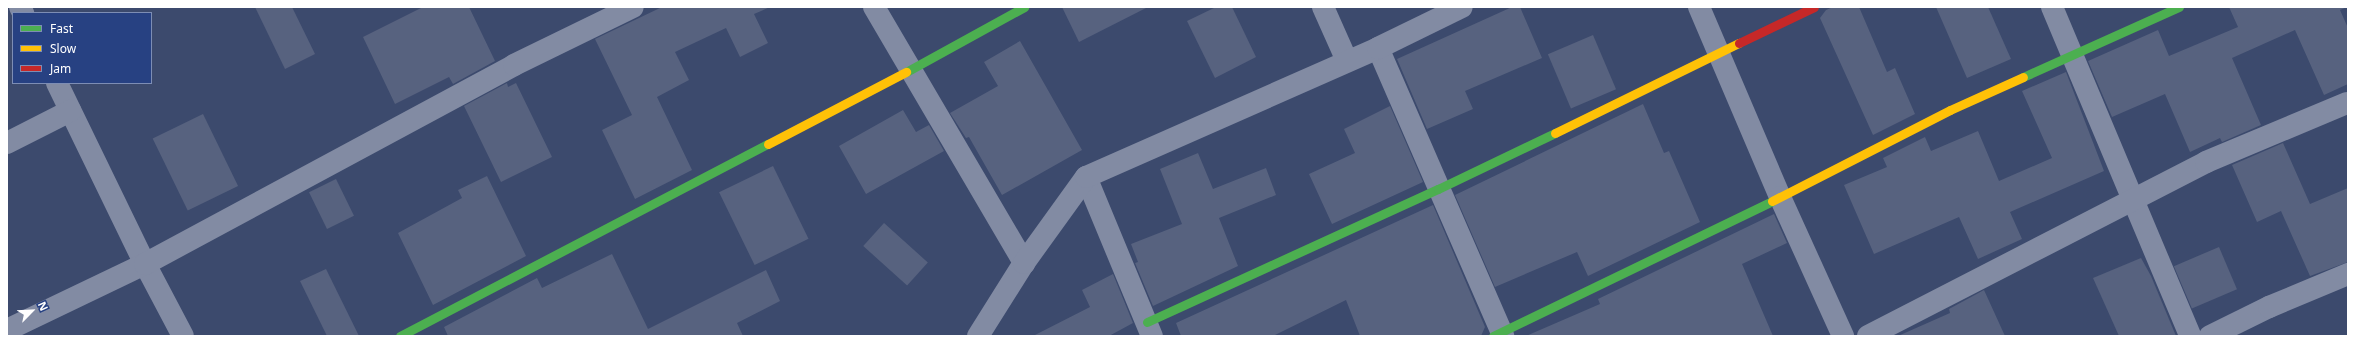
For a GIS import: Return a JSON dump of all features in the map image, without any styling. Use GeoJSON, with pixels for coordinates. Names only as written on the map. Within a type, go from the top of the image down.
{"type":"FeatureCollection","features":[{"type":"Feature","properties":{"kind":"street"},"geometry":{"type":"LineString","coordinates":[[7,330],[144,264],[514,65],[633,7]]}},
{"type":"Feature","properties":{"kind":"street"},"geometry":{"type":"LineString","coordinates":[[874,7],[912,69],[1024,263]]}},
{"type":"Feature","properties":{"kind":"street"},"geometry":{"type":"LineString","coordinates":[[400,336],[912,69],[1024,7]]}},
{"type":"Feature","properties":{"kind":"street"},"geometry":{"type":"LineString","coordinates":[[1323,7],[1347,61]]}},
{"type":"Feature","properties":{"kind":"street"},"geometry":{"type":"LineString","coordinates":[[978,336],[1024,263],[1086,177],[1378,48],[1462,7]]}},
{"type":"Feature","properties":{"kind":"street"},"geometry":{"type":"LineString","coordinates":[[1699,7],[1780,198],[1843,336]]}},
{"type":"Feature","properties":{"kind":"street"},"geometry":{"type":"LineString","coordinates":[[1086,177],[1150,329],[1814,7]]}},
{"type":"Feature","properties":{"kind":"street"},"geometry":{"type":"LineString","coordinates":[[2052,7],[2190,336]]}},
{"type":"Feature","properties":{"kind":"street"},"geometry":{"type":"LineString","coordinates":[[1378,48],[1499,335],[1780,198],[1950,110],[2179,7]]}},
{"type":"Feature","properties":{"kind":"street"},"geometry":{"type":"LineString","coordinates":[[57,84],[144,264],[183,336]]}},
{"type":"Feature","properties":{"kind":"street"},"geometry":{"type":"LineString","coordinates":[[1868,336],[2206,162],[2347,103]]}},
{"type":"Feature","properties":{"kind":"street"},"geometry":{"type":"LineString","coordinates":[[7,143],[70,111]]}},
{"type":"Feature","properties":{"kind":"street"},"geometry":{"type":"LineString","coordinates":[[2210,336],[2269,307],[2348,274]]}},
{"type":"Feature","properties":{"kind":"building"},"geometry":{"type":"Polygon","coordinates":[[[255,7],[292,7],[315,54],[285,69],[255,7]]]}},
{"type":"Feature","properties":{"kind":"building"},"geometry":{"type":"Polygon","coordinates":[[[423,7],[469,7],[495,61],[453,84],[449,77],[395,104],[363,37],[423,7]]]}},
{"type":"Feature","properties":{"kind":"building"},"geometry":{"type":"Polygon","coordinates":[[[662,7],[770,7],[754,14],[768,43],[740,57],[726,28],[675,52],[689,80],[657,97],[692,170],[635,199],[602,130],[632,115],[595,39],[662,7]]]}},
{"type":"Feature","properties":{"kind":"building"},"geometry":{"type":"Polygon","coordinates":[[[1062,7],[1148,7],[1079,42],[1062,7]]]}},
{"type":"Feature","properties":{"kind":"building"},"geometry":{"type":"Polygon","coordinates":[[[1216,7],[1232,7],[1256,57],[1215,78],[1187,21],[1216,7]]]}},
{"type":"Feature","properties":{"kind":"building"},"geometry":{"type":"Polygon","coordinates":[[[1512,7],[1520,7],[1542,58],[1465,91],[1473,109],[1427,129],[1397,59],[1512,7]]]}},
{"type":"Feature","properties":{"kind":"building"},"geometry":{"type":"Polygon","coordinates":[[[1833,7],[1859,7],[1887,72],[1895,68],[1915,114],[1873,135],[1820,18],[1826,10],[1833,7]]]}},
{"type":"Feature","properties":{"kind":"building"},"geometry":{"type":"Polygon","coordinates":[[[1936,7],[1988,7],[2011,59],[1967,78],[1936,7]]]}},
{"type":"Feature","properties":{"kind":"building"},"geometry":{"type":"Polygon","coordinates":[[[2229,7],[2347,7],[2340,10],[2348,28],[2348,84],[2324,95],[2295,30],[2232,58],[2261,125],[2222,142],[2220,138],[2190,152],[2165,94],[2112,117],[2088,61],[2158,30],[2169,56],[2238,27],[2229,7]]]}},
{"type":"Feature","properties":{"kind":"building"},"geometry":{"type":"Polygon","coordinates":[[[1593,35],[1616,89],[1571,108],[1548,54],[1593,35]]]}},
{"type":"Feature","properties":{"kind":"building"},"geometry":{"type":"Polygon","coordinates":[[[1020,41],[1082,150],[1002,195],[969,137],[966,138],[950,113],[998,86],[984,62],[1020,41]]]}},
{"type":"Feature","properties":{"kind":"building"},"geometry":{"type":"Polygon","coordinates":[[[2066,72],[2104,171],[2010,212],[2022,239],[1978,259],[1959,217],[1874,254],[1844,185],[1887,167],[1883,158],[1925,137],[1931,151],[1978,131],[1999,181],[2052,158],[2022,91],[2066,72]]]}},
{"type":"Feature","properties":{"kind":"building"},"geometry":{"type":"Polygon","coordinates":[[[507,83],[508,87],[516,83],[552,157],[501,182],[464,106],[507,83]]]}},
{"type":"Feature","properties":{"kind":"building"},"geometry":{"type":"Polygon","coordinates":[[[1643,104],[1664,153],[1669,151],[1700,222],[1588,276],[1577,252],[1495,287],[1455,195],[1643,104]]]}},
{"type":"Feature","properties":{"kind":"building"},"geometry":{"type":"Polygon","coordinates":[[[1390,106],[1423,182],[1332,224],[1309,174],[1355,153],[1344,129],[1390,106]]]}},
{"type":"Feature","properties":{"kind":"building"},"geometry":{"type":"Polygon","coordinates":[[[903,110],[916,132],[929,125],[944,151],[866,194],[839,146],[903,110]]]}},
{"type":"Feature","properties":{"kind":"building"},"geometry":{"type":"Polygon","coordinates":[[[203,114],[238,186],[188,210],[153,139],[203,114]]]}},
{"type":"Feature","properties":{"kind":"building"},"geometry":{"type":"Polygon","coordinates":[[[2283,143],[2310,204],[2348,188],[2348,262],[2310,276],[2281,211],[2257,222],[2232,165],[2283,143]]]}},
{"type":"Feature","properties":{"kind":"building"},"geometry":{"type":"Polygon","coordinates":[[[1198,153],[1213,189],[1266,168],[1276,195],[1219,218],[1238,266],[1153,306],[1135,263],[1138,262],[1131,244],[1182,224],[1160,169],[1198,153]]]}},
{"type":"Feature","properties":{"kind":"building"},"geometry":{"type":"Polygon","coordinates":[[[773,166],[809,239],[755,265],[719,192],[773,166]]]}},
{"type":"Feature","properties":{"kind":"building"},"geometry":{"type":"Polygon","coordinates":[[[487,176],[526,256],[433,305],[398,233],[462,198],[458,190],[487,176]]]}},
{"type":"Feature","properties":{"kind":"building"},"geometry":{"type":"Polygon","coordinates":[[[336,179],[354,216],[327,229],[309,192],[336,179]]]}},
{"type":"Feature","properties":{"kind":"building"},"geometry":{"type":"Polygon","coordinates":[[[1433,205],[1485,327],[1481,336],[1360,336],[1346,300],[1273,336],[1181,336],[1176,323],[1433,205]]]}},
{"type":"Feature","properties":{"kind":"building"},"geometry":{"type":"Polygon","coordinates":[[[1774,214],[1787,243],[1742,264],[1773,336],[1526,336],[1600,304],[1598,299],[1774,214]]]}},
{"type":"Feature","properties":{"kind":"building"},"geometry":{"type":"Polygon","coordinates":[[[884,223],[928,262],[907,286],[863,246],[884,223]]]}},
{"type":"Feature","properties":{"kind":"building"},"geometry":{"type":"Polygon","coordinates":[[[2219,247],[2237,289],[2192,308],[2174,266],[2219,247]]]}},
{"type":"Feature","properties":{"kind":"building"},"geometry":{"type":"Polygon","coordinates":[[[612,254],[648,329],[766,270],[780,301],[737,323],[743,336],[448,336],[444,327],[537,278],[542,288],[612,254]]]}},
{"type":"Feature","properties":{"kind":"building"},"geometry":{"type":"Polygon","coordinates":[[[2141,258],[2151,276],[2176,336],[2119,336],[2093,278],[2141,258]]]}},
{"type":"Feature","properties":{"kind":"building"},"geometry":{"type":"Polygon","coordinates":[[[326,269],[359,336],[327,336],[300,281],[326,269]]]}},
{"type":"Feature","properties":{"kind":"building"},"geometry":{"type":"Polygon","coordinates":[[[1113,274],[1133,323],[1109,336],[1033,336],[1090,307],[1082,290],[1113,274]]]}},
{"type":"Feature","properties":{"kind":"building"},"geometry":{"type":"Polygon","coordinates":[[[1984,290],[2005,336],[1898,336],[1950,313],[1949,309],[1984,290]]]}},
{"type":"Feature","properties":{"kind":"traffic: fast"},"geometry":{"type":"LineString","coordinates":[[906,72],[1024,7]]}},
{"type":"Feature","properties":{"kind":"traffic: fast"},"geometry":{"type":"LineString","coordinates":[[2023,77],[2179,7]]}},
{"type":"Feature","properties":{"kind":"traffic: fast"},"geometry":{"type":"LineString","coordinates":[[1147,322],[1438,189],[1555,133]]}},
{"type":"Feature","properties":{"kind":"traffic: fast"},"geometry":{"type":"LineString","coordinates":[[400,336],[768,144]]}},
{"type":"Feature","properties":{"kind":"traffic: fast"},"geometry":{"type":"LineString","coordinates":[[1493,336],[1772,201]]}},
{"type":"Feature","properties":{"kind":"traffic: slow"},"geometry":{"type":"LineString","coordinates":[[1555,133],[1739,43]]}},
{"type":"Feature","properties":{"kind":"traffic: slow"},"geometry":{"type":"LineString","coordinates":[[768,144],[906,72]]}},
{"type":"Feature","properties":{"kind":"traffic: slow"},"geometry":{"type":"LineString","coordinates":[[1772,201],[1950,110],[2023,77]]}},
{"type":"Feature","properties":{"kind":"traffic: jam"},"geometry":{"type":"LineString","coordinates":[[1739,43],[1814,7]]}}]}
